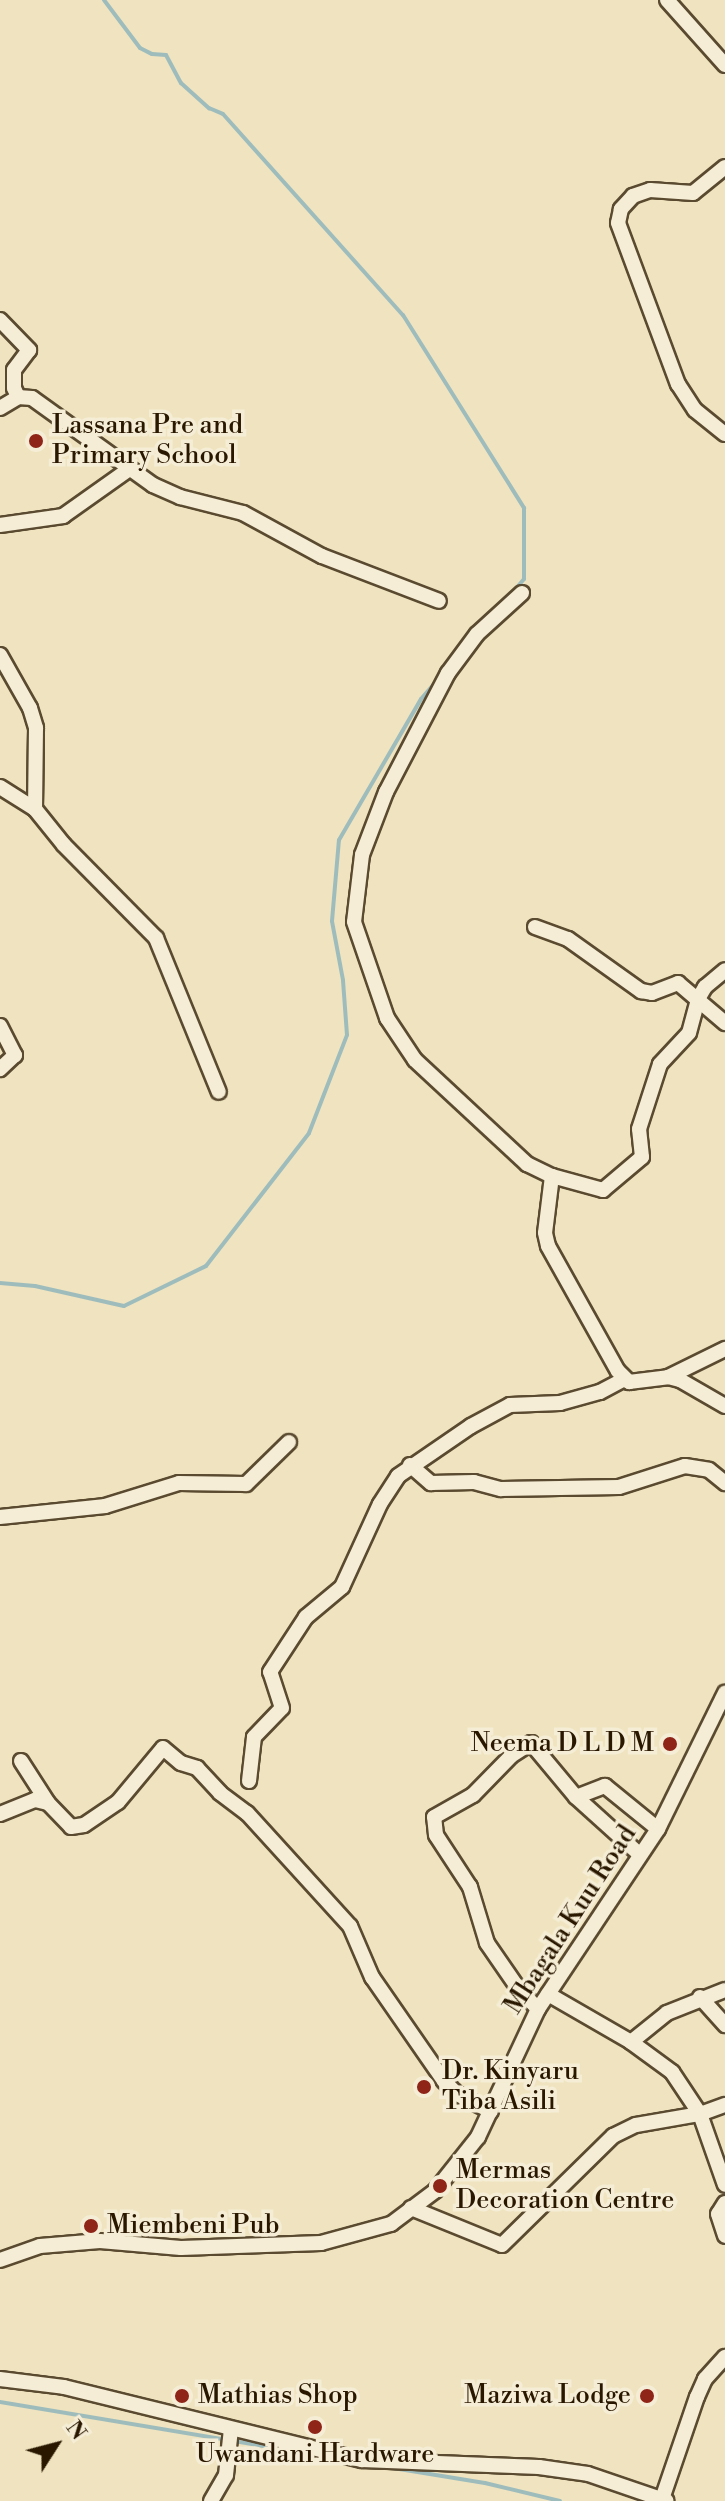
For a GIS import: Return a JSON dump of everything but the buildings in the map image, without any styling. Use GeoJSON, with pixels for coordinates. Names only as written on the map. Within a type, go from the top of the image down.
{"type":"FeatureCollection","features":[{"type":"Feature","properties":{"kind":"street"},"geometry":{"type":"LineString","coordinates":[[667,0],[725,65]]}},
{"type":"Feature","properties":{"kind":"street"},"geometry":{"type":"LineString","coordinates":[[725,167],[693,193],[650,190],[633,196],[621,209],[618,223],[678,384],[695,410],[725,434]]}},
{"type":"Feature","properties":{"kind":"street"},"geometry":{"type":"LineString","coordinates":[[0,320],[29,350],[14,370],[12,379],[18,397]]}},
{"type":"Feature","properties":{"kind":"street"},"geometry":{"type":"LineString","coordinates":[[0,408],[18,397],[32,398],[128,470],[167,492],[243,513],[322,556],[439,601]]}},
{"type":"Feature","properties":{"kind":"street"},"geometry":{"type":"LineString","coordinates":[[0,525],[63,516],[128,470]]}},
{"type":"Feature","properties":{"kind":"street"},"geometry":{"type":"LineString","coordinates":[[522,593],[477,634],[448,673],[371,827],[362,855],[354,916],[387,1018],[415,1060],[527,1164],[552,1176],[603,1190],[642,1157],[639,1129],[660,1064],[689,1033],[698,999],[705,987],[725,970]]}},
{"type":"Feature","properties":{"kind":"street"},"geometry":{"type":"LineString","coordinates":[[0,655],[35,719],[38,744],[35,809]]}},
{"type":"Feature","properties":{"kind":"street"},"geometry":{"type":"LineString","coordinates":[[0,787],[35,809],[64,845],[156,938],[219,1092]]}},
{"type":"Feature","properties":{"kind":"street"},"geometry":{"type":"LineString","coordinates":[[535,927],[568,939],[641,991],[652,993],[675,982],[725,1023]]}},
{"type":"Feature","properties":{"kind":"street"},"geometry":{"type":"LineString","coordinates":[[0,1026],[15,1055],[0,1069]]}},
{"type":"Feature","properties":{"kind":"street"},"geometry":{"type":"LineString","coordinates":[[552,1176],[545,1233],[548,1246],[624,1379],[634,1382],[668,1377],[725,1349]]}},
{"type":"Feature","properties":{"kind":"street"},"geometry":{"type":"LineString","coordinates":[[668,1377],[680,1380],[725,1406]]}},
{"type":"Feature","properties":{"kind":"street"},"geometry":{"type":"LineString","coordinates":[[249,1781],[254,1737],[282,1708],[270,1672],[306,1617],[342,1587],[380,1504],[398,1476],[410,1465],[510,1405],[560,1403],[600,1392],[624,1379]]}},
{"type":"Feature","properties":{"kind":"street"},"geometry":{"type":"LineString","coordinates":[[0,1517],[105,1506],[179,1483],[244,1485],[289,1442]]}},
{"type":"Feature","properties":{"kind":"street"},"geometry":{"type":"LineString","coordinates":[[410,1465],[431,1483],[474,1482],[501,1489],[619,1487],[685,1466],[709,1470],[725,1483]]}},
{"type":"Feature","properties":{"kind":"street","name":"Mbagala Kuu Road"},"geometry":{"type":"LineString","coordinates":[[0,2260],[40,2246],[100,2241],[181,2248],[321,2243],[361,2235],[391,2224],[435,2191],[478,2137],[538,2009],[658,1829],[725,1693]]}},
{"type":"Feature","properties":{"kind":"street"},"geometry":{"type":"LineString","coordinates":[[538,2009],[518,1988],[487,1943],[470,1887],[436,1835],[432,1823],[436,1816],[473,1795],[527,1743],[533,1743],[576,1797],[639,1854]]}},
{"type":"Feature","properties":{"kind":"street"},"geometry":{"type":"LineString","coordinates":[[21,1761],[48,1803],[71,1827],[84,1825],[118,1802],[163,1748],[181,1763],[200,1769],[220,1793],[247,1813],[350,1926],[372,1977],[444,2081],[457,2094],[491,2111]]}},
{"type":"Feature","properties":{"kind":"street"},"geometry":{"type":"LineString","coordinates":[[576,1797],[605,1786],[658,1829]]}},
{"type":"Feature","properties":{"kind":"street"},"geometry":{"type":"LineString","coordinates":[[0,1814],[35,1800],[48,1803]]}},
{"type":"Feature","properties":{"kind":"street"},"geometry":{"type":"LineString","coordinates":[[631,2042],[657,2019],[700,1997],[725,1990]]}},
{"type":"Feature","properties":{"kind":"street"},"geometry":{"type":"LineString","coordinates":[[548,1994],[631,2042],[672,2072],[700,2114],[725,2185]]}},
{"type":"Feature","properties":{"kind":"street"},"geometry":{"type":"LineString","coordinates":[[700,1997],[725,2025]]}},
{"type":"Feature","properties":{"kind":"street"},"geometry":{"type":"LineString","coordinates":[[411,2208],[502,2245],[613,2136],[636,2125],[700,2114],[725,2105]]}},
{"type":"Feature","properties":{"kind":"street"},"geometry":{"type":"LineString","coordinates":[[725,2203],[718,2214],[725,2236]]}},
{"type":"Feature","properties":{"kind":"street"},"geometry":{"type":"LineString","coordinates":[[0,2379],[64,2387],[362,2460],[539,2467],[588,2474],[665,2500],[697,2397],[705,2379],[725,2357]]}},
{"type":"Feature","properties":{"kind":"street"},"geometry":{"type":"LineString","coordinates":[[211,2501],[226,2475],[231,2429]]}},
{"type":"Feature","properties":{"kind":"waterway"},"geometry":{"type":"LineString","coordinates":[[104,0],[140,48],[152,54],[166,55],[181,83],[209,108],[223,114],[403,315],[524,508],[524,579],[513,592]]}},
{"type":"Feature","properties":{"kind":"waterway"},"geometry":{"type":"LineString","coordinates":[[0,1283],[35,1286],[124,1306],[206,1266],[309,1133],[347,1035],[343,980],[332,921],[339,840],[421,699],[439,678]]}},
{"type":"Feature","properties":{"kind":"waterway"},"geometry":{"type":"LineString","coordinates":[[0,2402],[305,2453]]}},
{"type":"Feature","properties":{"kind":"waterway"},"geometry":{"type":"LineString","coordinates":[[393,2468],[485,2483],[560,2501]]}},
{"type":"Feature","properties":{"kind":"place","name":"Lassana Pre and Primary School"},"geometry":{"type":"Point","coordinates":[36,441]}},
{"type":"Feature","properties":{"kind":"place","name":"Neema D L D M"},"geometry":{"type":"Point","coordinates":[670,1744]}},
{"type":"Feature","properties":{"kind":"place","name":"Dr. Kinyaru Tiba Asili"},"geometry":{"type":"Point","coordinates":[424,2087]}},
{"type":"Feature","properties":{"kind":"place","name":"Mermas Decoration Centre"},"geometry":{"type":"Point","coordinates":[440,2186]}},
{"type":"Feature","properties":{"kind":"place","name":"Miembeni Pub"},"geometry":{"type":"Point","coordinates":[91,2226]}},
{"type":"Feature","properties":{"kind":"place","name":"Mathias Shop"},"geometry":{"type":"Point","coordinates":[182,2396]}},
{"type":"Feature","properties":{"kind":"place","name":"Maziwa Lodge"},"geometry":{"type":"Point","coordinates":[647,2396]}},
{"type":"Feature","properties":{"kind":"place","name":"Uwandani Hardware"},"geometry":{"type":"Point","coordinates":[315,2427]}}]}
